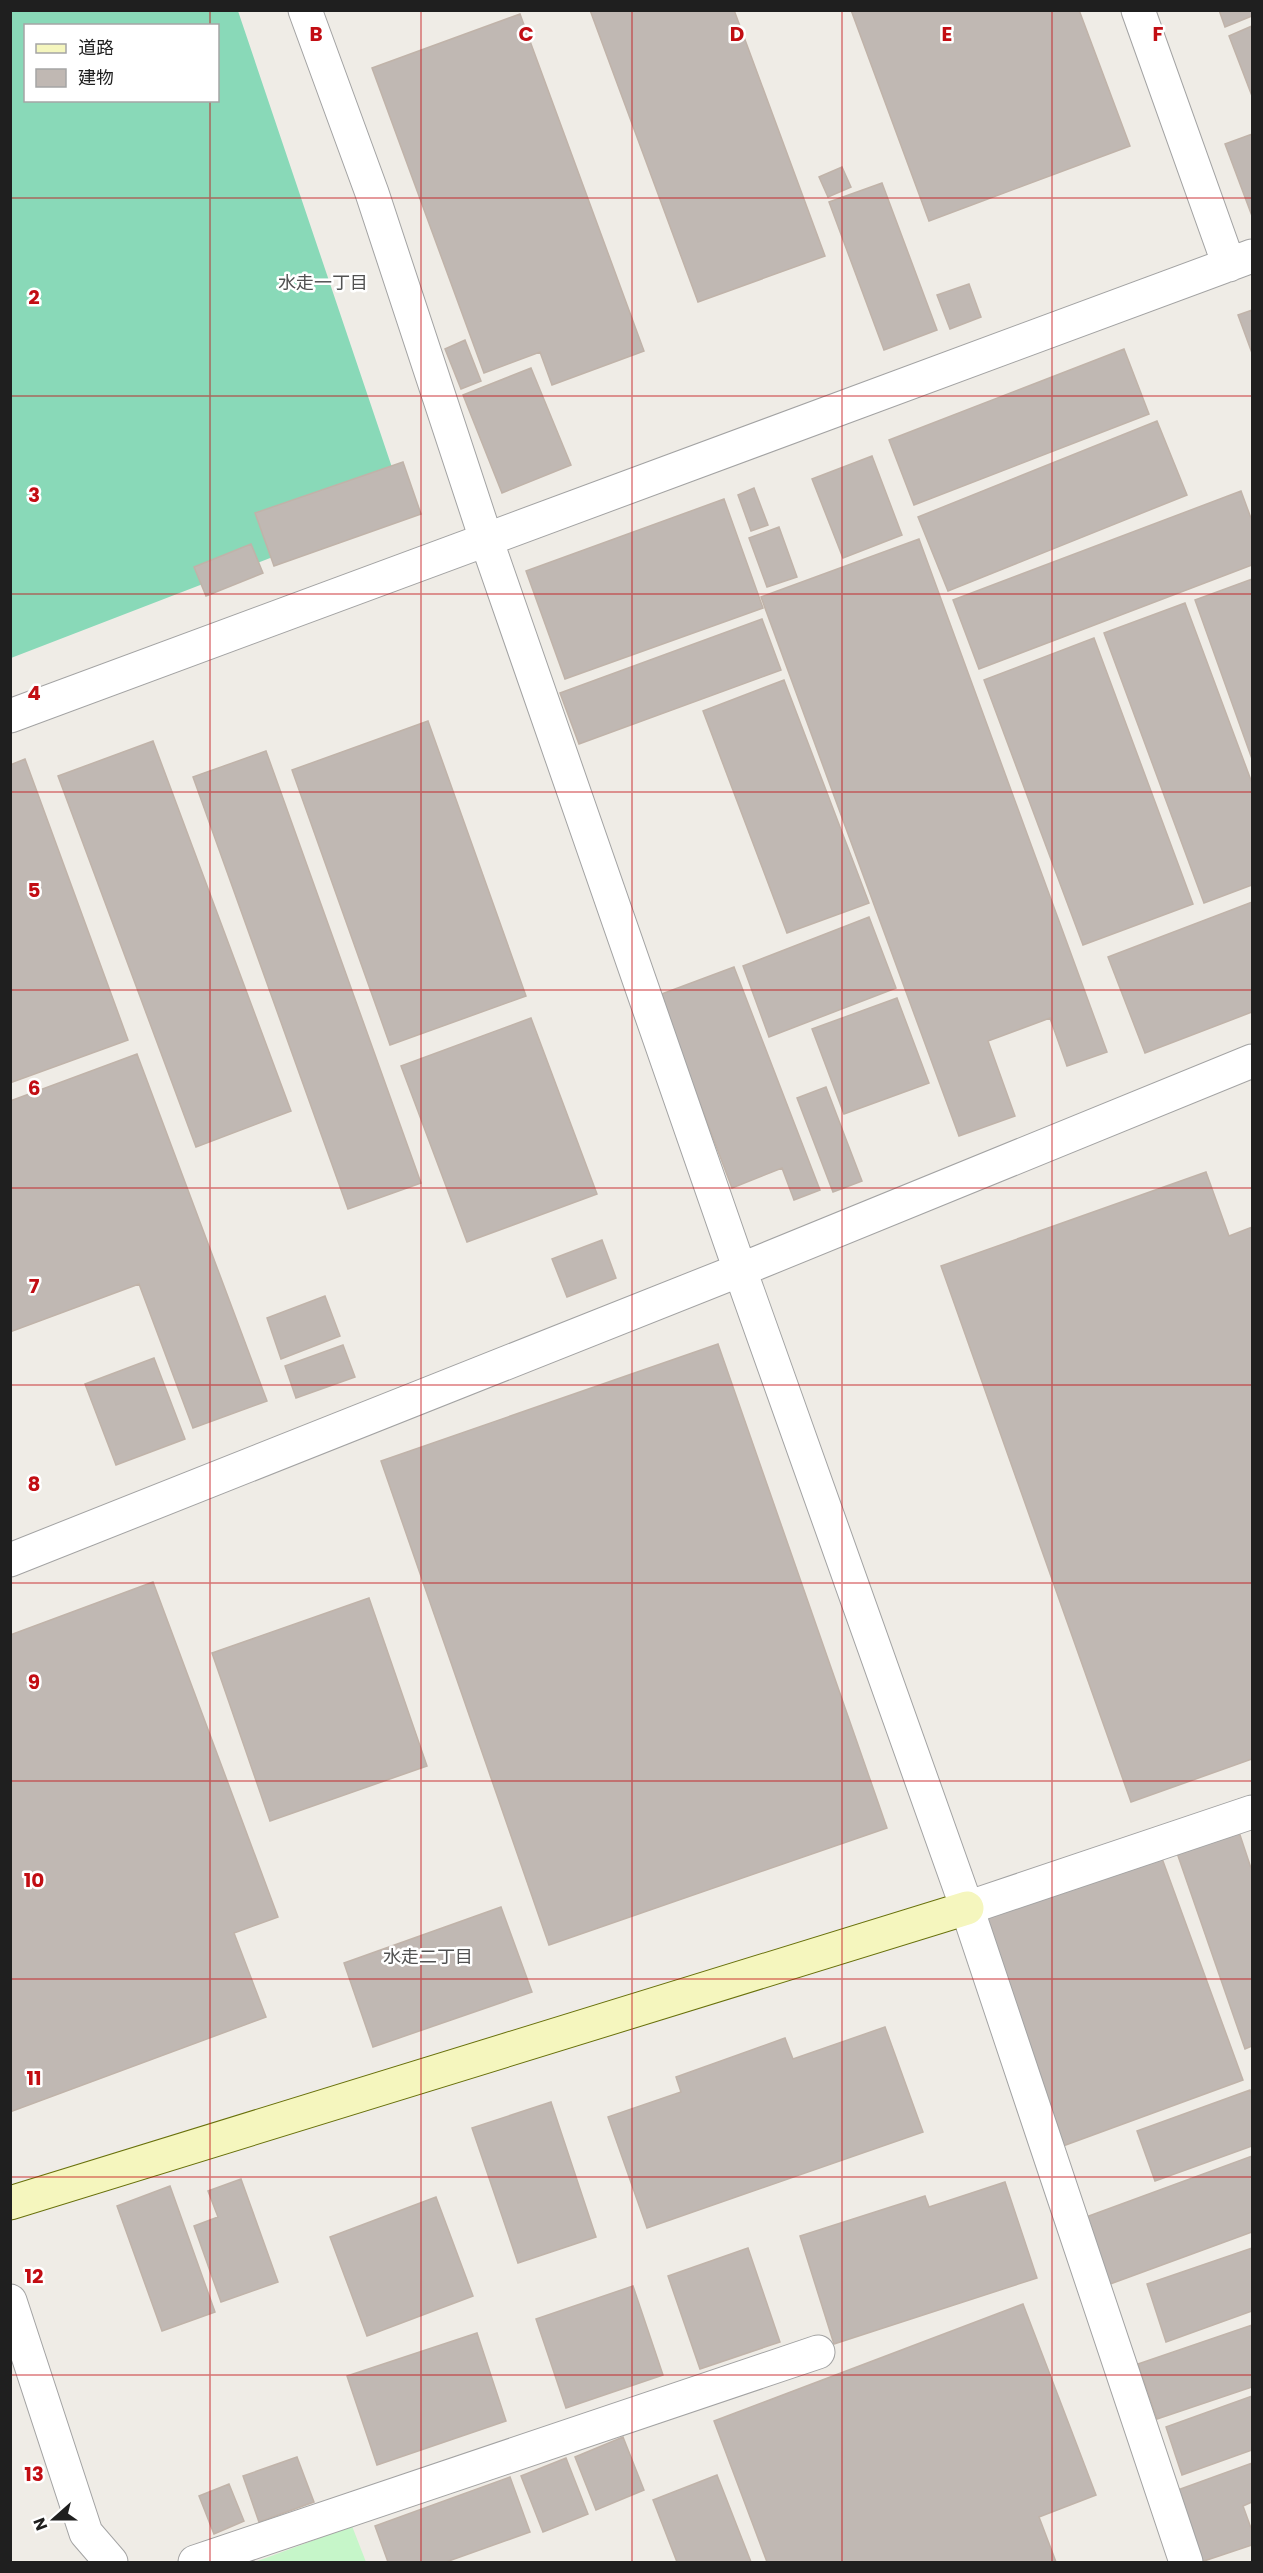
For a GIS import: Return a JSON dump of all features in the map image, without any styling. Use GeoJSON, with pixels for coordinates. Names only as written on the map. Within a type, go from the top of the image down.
{"type":"FeatureCollection","features":[{"type":"Feature","properties":{"kind":"street"},"geometry":{"type":"LineString","coordinates":[[305,10],[372,193],[486,539],[740,1270],[966,1908],[1186,2562]]}},
{"type":"Feature","properties":{"kind":"street"},"geometry":{"type":"LineString","coordinates":[[10,716],[1241,260],[1138,10]]}},
{"type":"Feature","properties":{"kind":"street"},"geometry":{"type":"LineString","coordinates":[[10,1560],[740,1270],[1252,1061]]}},
{"type":"Feature","properties":{"kind":"street"},"geometry":{"type":"LineString","coordinates":[[10,2203],[966,1908],[1252,1812]]}},
{"type":"Feature","properties":{"kind":"street"},"geometry":{"type":"LineString","coordinates":[[10,2301],[86,2533],[111,2562]]}},
{"type":"Feature","properties":{"kind":"street"},"geometry":{"type":"LineString","coordinates":[[195,2562],[818,2352]]}},
{"type":"Feature","properties":{"kind":"green space"},"geometry":{"type":"Polygon","coordinates":[[[11,11],[238,11],[405,506],[11,658],[11,11]]]}},
{"type":"Feature","properties":{"kind":"green space"},"geometry":{"type":"Polygon","coordinates":[[[352,2526],[366,2562],[255,2562],[352,2526]]]}},
{"type":"Feature","properties":{"kind":"building"},"geometry":{"type":"Polygon","coordinates":[[[590,10],[734,10],[825,256],[698,302],[590,10]]]}},
{"type":"Feature","properties":{"kind":"building"},"geometry":{"type":"Polygon","coordinates":[[[851,10],[1079,10],[1130,146],[929,221],[851,10]]]}},
{"type":"Feature","properties":{"kind":"building"},"geometry":{"type":"Polygon","coordinates":[[[1219,10],[1252,10],[1252,16],[1225,27],[1219,10]]]}},
{"type":"Feature","properties":{"kind":"building"},"geometry":{"type":"Polygon","coordinates":[[[520,14],[644,351],[552,385],[540,352],[484,373],[372,68],[520,14]]]}},
{"type":"Feature","properties":{"kind":"building"},"geometry":{"type":"Polygon","coordinates":[[[1252,26],[1252,96],[1229,36],[1252,26]]]}},
{"type":"Feature","properties":{"kind":"building"},"geometry":{"type":"Polygon","coordinates":[[[1252,134],[1252,216],[1225,144],[1252,134]]]}},
{"type":"Feature","properties":{"kind":"building"},"geometry":{"type":"Polygon","coordinates":[[[842,167],[851,187],[828,197],[819,177],[842,167]]]}},
{"type":"Feature","properties":{"kind":"building"},"geometry":{"type":"Polygon","coordinates":[[[882,183],[937,330],[884,350],[829,202],[882,183]]]}},
{"type":"Feature","properties":{"kind":"building"},"geometry":{"type":"Polygon","coordinates":[[[969,284],[981,317],[950,329],[937,295],[969,284]]]}},
{"type":"Feature","properties":{"kind":"building"},"geometry":{"type":"Polygon","coordinates":[[[1252,310],[1252,353],[1238,315],[1252,310]]]}},
{"type":"Feature","properties":{"kind":"building"},"geometry":{"type":"Polygon","coordinates":[[[465,340],[481,381],[461,389],[445,349],[465,340]]]}},
{"type":"Feature","properties":{"kind":"building"},"geometry":{"type":"Polygon","coordinates":[[[1124,349],[1149,414],[914,505],[889,440],[1124,349]]]}},
{"type":"Feature","properties":{"kind":"building"},"geometry":{"type":"Polygon","coordinates":[[[531,368],[571,465],[502,493],[463,395],[531,368]]]}},
{"type":"Feature","properties":{"kind":"building"},"geometry":{"type":"Polygon","coordinates":[[[1157,421],[1187,495],[948,591],[918,517],[1157,421]]]}},
{"type":"Feature","properties":{"kind":"building"},"geometry":{"type":"Polygon","coordinates":[[[872,456],[902,535],[843,558],[812,479],[872,456]]]}},
{"type":"Feature","properties":{"kind":"building"},"geometry":{"type":"Polygon","coordinates":[[[403,462],[421,514],[274,566],[255,513],[403,462]]]}},
{"type":"Feature","properties":{"kind":"building"},"geometry":{"type":"Polygon","coordinates":[[[754,488],[768,525],[751,531],[738,495],[754,488]]]}},
{"type":"Feature","properties":{"kind":"building"},"geometry":{"type":"Polygon","coordinates":[[[1241,491],[1252,521],[1252,565],[979,669],[953,600],[1241,491]]]}},
{"type":"Feature","properties":{"kind":"building"},"geometry":{"type":"Polygon","coordinates":[[[724,499],[763,608],[565,679],[526,571],[724,499]]]}},
{"type":"Feature","properties":{"kind":"building"},"geometry":{"type":"Polygon","coordinates":[[[779,527],[797,577],[767,587],[749,538],[779,527]]]}},
{"type":"Feature","properties":{"kind":"building"},"geometry":{"type":"Polygon","coordinates":[[[919,539],[1107,1052],[1067,1066],[1050,1018],[988,1041],[1015,1116],[959,1136],[761,597],[919,539]]]}},
{"type":"Feature","properties":{"kind":"building"},"geometry":{"type":"Polygon","coordinates":[[[251,544],[263,573],[206,596],[194,567],[251,544]]]}},
{"type":"Feature","properties":{"kind":"building"},"geometry":{"type":"Polygon","coordinates":[[[1252,579],[1252,759],[1195,600],[1252,579]]]}},
{"type":"Feature","properties":{"kind":"building"},"geometry":{"type":"Polygon","coordinates":[[[1185,603],[1252,783],[1252,885],[1204,903],[1104,633],[1185,603]]]}},
{"type":"Feature","properties":{"kind":"building"},"geometry":{"type":"Polygon","coordinates":[[[762,619],[781,670],[579,744],[560,693],[762,619]]]}},
{"type":"Feature","properties":{"kind":"building"},"geometry":{"type":"Polygon","coordinates":[[[1094,638],[1193,904],[1083,945],[984,680],[1094,638]]]}},
{"type":"Feature","properties":{"kind":"building"},"geometry":{"type":"Polygon","coordinates":[[[784,680],[869,903],[787,933],[703,711],[784,680]]]}},
{"type":"Feature","properties":{"kind":"building"},"geometry":{"type":"Polygon","coordinates":[[[428,721],[526,996],[390,1045],[292,770],[428,721]]]}},
{"type":"Feature","properties":{"kind":"building"},"geometry":{"type":"Polygon","coordinates":[[[153,741],[291,1111],[196,1147],[58,776],[153,741]]]}},
{"type":"Feature","properties":{"kind":"building"},"geometry":{"type":"Polygon","coordinates":[[[266,751],[421,1183],[348,1209],[193,777],[266,751]]]}},
{"type":"Feature","properties":{"kind":"building"},"geometry":{"type":"Polygon","coordinates":[[[25,759],[128,1040],[10,1083],[10,765],[25,759]]]}},
{"type":"Feature","properties":{"kind":"building"},"geometry":{"type":"Polygon","coordinates":[[[1252,902],[1252,1012],[1145,1053],[1108,957],[1252,902]]]}},
{"type":"Feature","properties":{"kind":"building"},"geometry":{"type":"Polygon","coordinates":[[[869,917],[896,988],[769,1037],[743,966],[869,917]]]}},
{"type":"Feature","properties":{"kind":"building"},"geometry":{"type":"Polygon","coordinates":[[[734,967],[820,1190],[794,1200],[782,1168],[732,1188],[659,995],[734,967]]]}},
{"type":"Feature","properties":{"kind":"building"},"geometry":{"type":"Polygon","coordinates":[[[897,998],[929,1083],[844,1114],[812,1029],[897,998]]]}},
{"type":"Feature","properties":{"kind":"building"},"geometry":{"type":"Polygon","coordinates":[[[531,1018],[597,1194],[467,1242],[401,1066],[531,1018]]]}},
{"type":"Feature","properties":{"kind":"building"},"geometry":{"type":"Polygon","coordinates":[[[137,1054],[267,1401],[193,1428],[139,1284],[10,1332],[10,1101],[137,1054]]]}},
{"type":"Feature","properties":{"kind":"building"},"geometry":{"type":"Polygon","coordinates":[[[826,1087],[862,1181],[833,1192],[797,1098],[826,1087]]]}},
{"type":"Feature","properties":{"kind":"building"},"geometry":{"type":"Polygon","coordinates":[[[1206,1172],[1229,1236],[1252,1227],[1252,1759],[1131,1802],[941,1266],[1206,1172]]]}},
{"type":"Feature","properties":{"kind":"building"},"geometry":{"type":"Polygon","coordinates":[[[602,1240],[616,1278],[567,1297],[552,1259],[602,1240]]]}},
{"type":"Feature","properties":{"kind":"building"},"geometry":{"type":"Polygon","coordinates":[[[325,1296],[340,1336],[281,1359],[267,1318],[325,1296]]]}},
{"type":"Feature","properties":{"kind":"building"},"geometry":{"type":"Polygon","coordinates":[[[718,1344],[887,1828],[549,1945],[381,1461],[718,1344]]]}},
{"type":"Feature","properties":{"kind":"building"},"geometry":{"type":"Polygon","coordinates":[[[343,1345],[355,1377],[296,1398],[285,1366],[343,1345]]]}},
{"type":"Feature","properties":{"kind":"building"},"geometry":{"type":"Polygon","coordinates":[[[154,1358],[185,1439],[116,1465],[85,1384],[154,1358]]]}},
{"type":"Feature","properties":{"kind":"building"},"geometry":{"type":"Polygon","coordinates":[[[153,1582],[278,1917],[234,1933],[266,2017],[10,2112],[10,1635],[153,1582]]]}},
{"type":"Feature","properties":{"kind":"building"},"geometry":{"type":"Polygon","coordinates":[[[369,1598],[427,1766],[270,1821],[212,1653],[369,1598]]]}},
{"type":"Feature","properties":{"kind":"building"},"geometry":{"type":"Polygon","coordinates":[[[1239,1832],[1252,1871],[1252,2046],[1245,2049],[1177,1853],[1239,1832]]]}},
{"type":"Feature","properties":{"kind":"building"},"geometry":{"type":"Polygon","coordinates":[[[1160,1853],[1243,2080],[1063,2146],[981,1919],[1160,1853]]]}},
{"type":"Feature","properties":{"kind":"building"},"geometry":{"type":"Polygon","coordinates":[[[501,1907],[532,1992],[373,2047],[344,1963],[501,1907]]]}},
{"type":"Feature","properties":{"kind":"building"},"geometry":{"type":"Polygon","coordinates":[[[885,2027],[923,2132],[647,2228],[608,2117],[681,2092],[676,2077],[785,2038],[793,2059],[885,2027]]]}},
{"type":"Feature","properties":{"kind":"building"},"geometry":{"type":"Polygon","coordinates":[[[1250,2090],[1252,2146],[1155,2181],[1137,2131],[1250,2090]]]}},
{"type":"Feature","properties":{"kind":"building"},"geometry":{"type":"Polygon","coordinates":[[[551,2102],[596,2237],[518,2263],[472,2128],[551,2102]]]}},
{"type":"Feature","properties":{"kind":"building"},"geometry":{"type":"Polygon","coordinates":[[[1252,2156],[1252,2232],[1102,2287],[1078,2220],[1252,2156]]]}},
{"type":"Feature","properties":{"kind":"building"},"geometry":{"type":"Polygon","coordinates":[[[241,2179],[278,2282],[221,2302],[194,2226],[218,2217],[208,2191],[241,2179]]]}},
{"type":"Feature","properties":{"kind":"building"},"geometry":{"type":"Polygon","coordinates":[[[1005,2182],[1037,2278],[834,2344],[800,2236],[925,2196],[929,2207],[1005,2182]]]}},
{"type":"Feature","properties":{"kind":"building"},"geometry":{"type":"Polygon","coordinates":[[[170,2186],[215,2312],[162,2331],[117,2206],[170,2186]]]}},
{"type":"Feature","properties":{"kind":"building"},"geometry":{"type":"Polygon","coordinates":[[[436,2197],[473,2296],[367,2336],[330,2237],[436,2197]]]}},
{"type":"Feature","properties":{"kind":"building"},"geometry":{"type":"Polygon","coordinates":[[[748,2248],[780,2342],[700,2369],[668,2276],[748,2248]]]}},
{"type":"Feature","properties":{"kind":"building"},"geometry":{"type":"Polygon","coordinates":[[[1252,2248],[1252,2311],[1166,2342],[1147,2284],[1252,2248]]]}},
{"type":"Feature","properties":{"kind":"building"},"geometry":{"type":"Polygon","coordinates":[[[633,2286],[663,2375],[566,2408],[536,2319],[633,2286]]]}},
{"type":"Feature","properties":{"kind":"building"},"geometry":{"type":"Polygon","coordinates":[[[1023,2304],[1096,2495],[1039,2517],[1056,2562],[767,2562],[714,2421],[1023,2304]]]}},
{"type":"Feature","properties":{"kind":"building"},"geometry":{"type":"Polygon","coordinates":[[[1252,2325],[1252,2387],[1157,2419],[1138,2364],[1252,2325]]]}},
{"type":"Feature","properties":{"kind":"building"},"geometry":{"type":"Polygon","coordinates":[[[477,2333],[506,2421],[377,2465],[347,2376],[477,2333]]]}},
{"type":"Feature","properties":{"kind":"building"},"geometry":{"type":"Polygon","coordinates":[[[1252,2396],[1252,2450],[1182,2475],[1166,2427],[1252,2396]]]}},
{"type":"Feature","properties":{"kind":"building"},"geometry":{"type":"Polygon","coordinates":[[[623,2437],[644,2490],[596,2510],[575,2457],[623,2437]]]}},
{"type":"Feature","properties":{"kind":"building"},"geometry":{"type":"Polygon","coordinates":[[[297,2457],[314,2502],[259,2522],[243,2476],[297,2457]]]}},
{"type":"Feature","properties":{"kind":"building"},"geometry":{"type":"Polygon","coordinates":[[[566,2458],[588,2514],[543,2532],[521,2476],[566,2458]]]}},
{"type":"Feature","properties":{"kind":"building"},"geometry":{"type":"Polygon","coordinates":[[[1252,2463],[1252,2502],[1243,2506],[1252,2531],[1252,2545],[1201,2562],[1175,2491],[1252,2463]]]}},
{"type":"Feature","properties":{"kind":"building"},"geometry":{"type":"Polygon","coordinates":[[[717,2475],[751,2562],[677,2562],[653,2500],[717,2475]]]}},
{"type":"Feature","properties":{"kind":"building"},"geometry":{"type":"Polygon","coordinates":[[[510,2477],[530,2532],[446,2562],[388,2562],[375,2526],[510,2477]]]}},
{"type":"Feature","properties":{"kind":"building"},"geometry":{"type":"Polygon","coordinates":[[[229,2484],[244,2521],[214,2534],[199,2496],[229,2484]]]}},
{"type":"Feature","properties":{"kind":"district","name":"水走一丁目"},"geometry":{"type":"Point","coordinates":[323,282]}},
{"type":"Feature","properties":{"kind":"district","name":"水走二丁目"},"geometry":{"type":"Point","coordinates":[428,1956]}}]}
